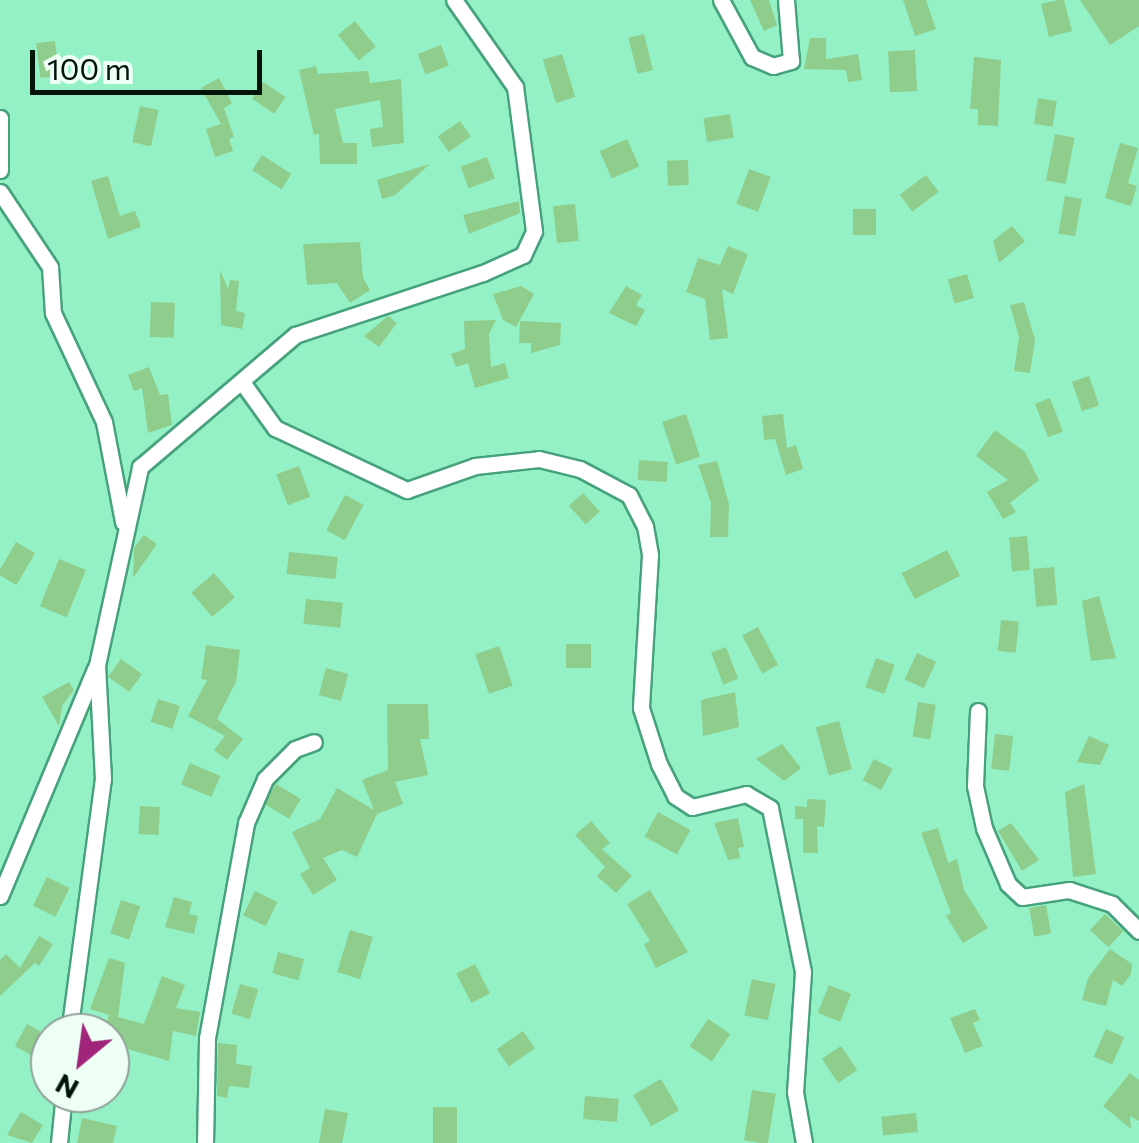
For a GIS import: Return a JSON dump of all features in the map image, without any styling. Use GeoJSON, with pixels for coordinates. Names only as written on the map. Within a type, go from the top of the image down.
{"type":"FeatureCollection","features":[{"type":"Feature","properties":{"kind":"street"},"geometry":{"type":"LineString","coordinates":[[0,896],[96,665],[123,522],[140,467],[295,335],[524,254],[534,231],[515,87],[454,0]]}},
{"type":"Feature","properties":{"kind":"street"},"geometry":{"type":"LineString","coordinates":[[722,0],[752,57],[774,66],[790,60],[786,0]]}},
{"type":"Feature","properties":{"kind":"street"},"geometry":{"type":"LineString","coordinates":[[0,118],[0,170]]}},
{"type":"Feature","properties":{"kind":"street"},"geometry":{"type":"LineString","coordinates":[[0,192],[50,267],[53,314],[104,422],[123,522]]}},
{"type":"Feature","properties":{"kind":"street"},"geometry":{"type":"LineString","coordinates":[[242,382],[276,428],[332,460],[407,490],[475,466],[539,459],[580,469],[629,494],[646,526],[650,556],[641,708],[659,764],[675,796],[692,806],[746,794],[770,808],[803,972],[795,1092],[804,1143]]}},
{"type":"Feature","properties":{"kind":"street"},"geometry":{"type":"LineString","coordinates":[[72,1013],[104,779],[96,665]]}},
{"type":"Feature","properties":{"kind":"street"},"geometry":{"type":"LineString","coordinates":[[978,711],[976,786],[984,828],[1008,884],[1022,896],[1069,890],[1112,904],[1139,930]]}},
{"type":"Feature","properties":{"kind":"street"},"geometry":{"type":"LineString","coordinates":[[205,1143],[207,1038],[246,823],[265,779],[295,749],[314,742]]}},
{"type":"Feature","properties":{"kind":"street"},"geometry":{"type":"LineString","coordinates":[[60,1143],[62,1113]]}},
{"type":"Feature","properties":{"kind":"building"},"geometry":{"type":"Polygon","coordinates":[[[750,0],[769,0],[777,25],[764,31],[750,0]]]}},
{"type":"Feature","properties":{"kind":"building"},"geometry":{"type":"Polygon","coordinates":[[[903,0],[926,0],[936,29],[915,36],[903,0]]]}},
{"type":"Feature","properties":{"kind":"building"},"geometry":{"type":"Polygon","coordinates":[[[1064,0],[1072,31],[1049,37],[1041,4],[1064,0]]]}},
{"type":"Feature","properties":{"kind":"building"},"geometry":{"type":"Polygon","coordinates":[[[1080,0],[1139,0],[1139,26],[1110,45],[1080,0]]]}},
{"type":"Feature","properties":{"kind":"building"},"geometry":{"type":"Polygon","coordinates":[[[355,21],[376,47],[359,60],[338,35],[355,21]]]}},
{"type":"Feature","properties":{"kind":"building"},"geometry":{"type":"Polygon","coordinates":[[[644,34],[653,70],[637,74],[628,38],[644,34]]]}},
{"type":"Feature","properties":{"kind":"building"},"geometry":{"type":"Polygon","coordinates":[[[810,38],[826,38],[826,59],[858,54],[862,80],[848,82],[846,70],[804,69],[810,38]]]}},
{"type":"Feature","properties":{"kind":"building"},"geometry":{"type":"Polygon","coordinates":[[[55,41],[59,76],[40,78],[36,43],[55,41]]]}},
{"type":"Feature","properties":{"kind":"building"},"geometry":{"type":"Polygon","coordinates":[[[441,45],[449,66],[426,74],[418,54],[441,45]]]}},
{"type":"Feature","properties":{"kind":"building"},"geometry":{"type":"Polygon","coordinates":[[[915,50],[917,91],[890,92],[888,51],[915,50]]]}},
{"type":"Feature","properties":{"kind":"building"},"geometry":{"type":"Polygon","coordinates":[[[562,54],[575,97],[556,103],[543,60],[562,54]]]}},
{"type":"Feature","properties":{"kind":"building"},"geometry":{"type":"Polygon","coordinates":[[[974,57],[1001,60],[998,126],[978,125],[978,109],[970,109],[974,57]]]}},
{"type":"Feature","properties":{"kind":"building"},"geometry":{"type":"Polygon","coordinates":[[[316,66],[318,74],[368,71],[370,83],[401,79],[404,143],[372,147],[370,129],[383,127],[380,100],[335,109],[343,143],[357,143],[357,164],[320,164],[319,134],[314,135],[299,70],[316,66]]]}},
{"type":"Feature","properties":{"kind":"building"},"geometry":{"type":"Polygon","coordinates":[[[219,78],[232,103],[224,108],[234,137],[229,139],[233,151],[215,157],[206,129],[221,124],[201,88],[219,78]]]}},
{"type":"Feature","properties":{"kind":"building"},"geometry":{"type":"Polygon","coordinates":[[[263,82],[285,97],[274,114],[252,99],[263,82]]]}},
{"type":"Feature","properties":{"kind":"building"},"geometry":{"type":"Polygon","coordinates":[[[1038,98],[1057,101],[1053,127],[1034,124],[1038,98]]]}},
{"type":"Feature","properties":{"kind":"building"},"geometry":{"type":"Polygon","coordinates":[[[140,106],[159,110],[151,146],[132,142],[140,106]]]}},
{"type":"Feature","properties":{"kind":"building"},"geometry":{"type":"Polygon","coordinates":[[[730,114],[734,138],[707,142],[703,118],[730,114]]]}},
{"type":"Feature","properties":{"kind":"building"},"geometry":{"type":"Polygon","coordinates":[[[460,121],[471,137],[449,152],[438,136],[460,121]]]}},
{"type":"Feature","properties":{"kind":"building"},"geometry":{"type":"Polygon","coordinates":[[[1055,134],[1075,138],[1066,184],[1046,180],[1055,134]]]}},
{"type":"Feature","properties":{"kind":"building"},"geometry":{"type":"Polygon","coordinates":[[[627,139],[639,166],[612,179],[600,151],[627,139]]]}},
{"type":"Feature","properties":{"kind":"building"},"geometry":{"type":"Polygon","coordinates":[[[1120,143],[1138,148],[1128,183],[1137,186],[1131,206],[1105,198],[1120,143]]]}},
{"type":"Feature","properties":{"kind":"building"},"geometry":{"type":"Polygon","coordinates":[[[262,155],[291,174],[282,189],[252,170],[262,155]]]}},
{"type":"Feature","properties":{"kind":"building"},"geometry":{"type":"Polygon","coordinates":[[[487,157],[495,179],[469,188],[461,167],[487,157]]]}},
{"type":"Feature","properties":{"kind":"building"},"geometry":{"type":"Polygon","coordinates":[[[688,160],[689,185],[668,186],[667,161],[688,160]]]}},
{"type":"Feature","properties":{"kind":"building"},"geometry":{"type":"Polygon","coordinates":[[[430,164],[395,195],[382,199],[377,180],[430,164]]]}},
{"type":"Feature","properties":{"kind":"building"},"geometry":{"type":"Polygon","coordinates":[[[749,169],[771,177],[758,212],[736,204],[749,169]]]}},
{"type":"Feature","properties":{"kind":"building"},"geometry":{"type":"Polygon","coordinates":[[[926,175],[939,192],[912,212],[900,195],[926,175]]]}},
{"type":"Feature","properties":{"kind":"building"},"geometry":{"type":"Polygon","coordinates":[[[108,176],[120,216],[135,211],[141,227],[108,239],[91,181],[108,176]]]}},
{"type":"Feature","properties":{"kind":"building"},"geometry":{"type":"Polygon","coordinates":[[[1065,196],[1082,199],[1075,236],[1058,233],[1065,196]]]}},
{"type":"Feature","properties":{"kind":"building"},"geometry":{"type":"Polygon","coordinates":[[[519,201],[520,213],[469,234],[463,215],[519,201]]]}},
{"type":"Feature","properties":{"kind":"building"},"geometry":{"type":"Polygon","coordinates":[[[575,204],[579,241],[557,243],[553,206],[575,204]]]}},
{"type":"Feature","properties":{"kind":"building"},"geometry":{"type":"Polygon","coordinates":[[[853,209],[876,209],[876,235],[853,235],[853,209]]]}},
{"type":"Feature","properties":{"kind":"building"},"geometry":{"type":"Polygon","coordinates":[[[1012,226],[1025,241],[999,263],[993,241],[1012,226]]]}},
{"type":"Feature","properties":{"kind":"building"},"geometry":{"type":"Polygon","coordinates":[[[360,242],[363,278],[370,290],[350,303],[337,283],[307,285],[303,244],[360,242]]]}},
{"type":"Feature","properties":{"kind":"building"},"geometry":{"type":"Polygon","coordinates":[[[728,246],[748,254],[733,294],[722,289],[728,338],[710,340],[705,299],[686,292],[698,258],[720,265],[728,246]]]}},
{"type":"Feature","properties":{"kind":"building"},"geometry":{"type":"Polygon","coordinates":[[[220,270],[228,289],[230,280],[239,281],[236,311],[245,313],[242,329],[221,325],[220,270]]]}},
{"type":"Feature","properties":{"kind":"building"},"geometry":{"type":"Polygon","coordinates":[[[967,274],[974,298],[955,304],[948,280],[967,274]]]}},
{"type":"Feature","properties":{"kind":"building"},"geometry":{"type":"Polygon","coordinates":[[[521,286],[534,294],[516,327],[503,320],[493,294],[521,286]]]}},
{"type":"Feature","properties":{"kind":"building"},"geometry":{"type":"Polygon","coordinates":[[[626,286],[642,295],[636,305],[645,310],[636,326],[609,313],[626,286]]]}},
{"type":"Feature","properties":{"kind":"building"},"geometry":{"type":"Polygon","coordinates":[[[151,302],[175,303],[174,338],[150,337],[151,302]]]}},
{"type":"Feature","properties":{"kind":"building"},"geometry":{"type":"Polygon","coordinates":[[[1024,302],[1035,340],[1030,373],[1014,371],[1019,337],[1010,305],[1024,302]]]}},
{"type":"Feature","properties":{"kind":"building"},"geometry":{"type":"Polygon","coordinates":[[[388,316],[397,323],[379,347],[364,336],[388,316]]]}},
{"type":"Feature","properties":{"kind":"building"},"geometry":{"type":"Polygon","coordinates":[[[496,320],[489,334],[491,367],[505,363],[509,378],[475,388],[468,363],[456,367],[451,354],[465,349],[464,321],[496,320]]]}},
{"type":"Feature","properties":{"kind":"building"},"geometry":{"type":"Polygon","coordinates":[[[520,321],[561,323],[560,345],[531,353],[531,343],[519,343],[520,321]]]}},
{"type":"Feature","properties":{"kind":"building"},"geometry":{"type":"Polygon","coordinates":[[[149,367],[160,395],[168,394],[172,425],[148,433],[142,388],[134,391],[128,375],[149,367]]]}},
{"type":"Feature","properties":{"kind":"building"},"geometry":{"type":"Polygon","coordinates":[[[1089,376],[1099,405],[1082,411],[1072,382],[1089,376]]]}},
{"type":"Feature","properties":{"kind":"building"},"geometry":{"type":"Polygon","coordinates":[[[1050,398],[1063,432],[1048,437],[1035,404],[1050,398]]]}},
{"type":"Feature","properties":{"kind":"building"},"geometry":{"type":"Polygon","coordinates":[[[686,414],[700,457],[676,465],[662,422],[686,414]]]}},
{"type":"Feature","properties":{"kind":"building"},"geometry":{"type":"Polygon","coordinates":[[[783,414],[787,448],[796,445],[803,469],[786,475],[775,439],[764,440],[762,416],[783,414]]]}},
{"type":"Feature","properties":{"kind":"building"},"geometry":{"type":"Polygon","coordinates":[[[995,430],[1025,452],[1039,480],[1010,503],[1016,512],[1003,519],[987,492],[1008,480],[976,456],[995,430]]]}},
{"type":"Feature","properties":{"kind":"building"},"geometry":{"type":"Polygon","coordinates":[[[639,460],[668,462],[667,482],[638,480],[639,460]]]}},
{"type":"Feature","properties":{"kind":"building"},"geometry":{"type":"Polygon","coordinates":[[[717,461],[729,504],[728,537],[710,537],[711,503],[698,465],[717,461]]]}},
{"type":"Feature","properties":{"kind":"building"},"geometry":{"type":"Polygon","coordinates":[[[299,466],[310,497],[288,505],[276,474],[299,466]]]}},
{"type":"Feature","properties":{"kind":"building"},"geometry":{"type":"Polygon","coordinates":[[[583,493],[600,512],[586,524],[569,506],[583,493]]]}},
{"type":"Feature","properties":{"kind":"building"},"geometry":{"type":"Polygon","coordinates":[[[345,495],[364,505],[345,540],[326,530],[345,495]]]}},
{"type":"Feature","properties":{"kind":"building"},"geometry":{"type":"Polygon","coordinates":[[[144,535],[157,544],[133,578],[134,548],[144,535]]]}},
{"type":"Feature","properties":{"kind":"building"},"geometry":{"type":"Polygon","coordinates":[[[1027,536],[1030,570],[1012,571],[1009,538],[1027,536]]]}},
{"type":"Feature","properties":{"kind":"building"},"geometry":{"type":"Polygon","coordinates":[[[16,542],[35,553],[17,585],[0,575],[16,542]]]}},
{"type":"Feature","properties":{"kind":"building"},"geometry":{"type":"Polygon","coordinates":[[[947,550],[960,576],[915,599],[902,573],[947,550]]]}},
{"type":"Feature","properties":{"kind":"building"},"geometry":{"type":"Polygon","coordinates":[[[289,552],[338,557],[335,579],[287,574],[289,552]]]}},
{"type":"Feature","properties":{"kind":"building"},"geometry":{"type":"Polygon","coordinates":[[[59,559],[86,570],[67,617],[40,606],[59,559]]]}},
{"type":"Feature","properties":{"kind":"building"},"geometry":{"type":"Polygon","coordinates":[[[1054,567],[1057,605],[1036,607],[1033,569],[1054,567]]]}},
{"type":"Feature","properties":{"kind":"building"},"geometry":{"type":"Polygon","coordinates":[[[214,573],[235,597],[212,617],[191,593],[214,573]]]}},
{"type":"Feature","properties":{"kind":"building"},"geometry":{"type":"Polygon","coordinates":[[[1099,596],[1116,658],[1091,661],[1082,601],[1099,596]]]}},
{"type":"Feature","properties":{"kind":"building"},"geometry":{"type":"Polygon","coordinates":[[[306,599],[343,603],[340,628],[303,624],[306,599]]]}},
{"type":"Feature","properties":{"kind":"building"},"geometry":{"type":"Polygon","coordinates":[[[1001,620],[1019,622],[1016,653],[998,651],[1001,620]]]}},
{"type":"Feature","properties":{"kind":"building"},"geometry":{"type":"Polygon","coordinates":[[[758,627],[778,665],[762,673],[742,635],[758,627]]]}},
{"type":"Feature","properties":{"kind":"building"},"geometry":{"type":"Polygon","coordinates":[[[566,644],[591,644],[591,668],[566,668],[566,644]]]}},
{"type":"Feature","properties":{"kind":"building"},"geometry":{"type":"Polygon","coordinates":[[[206,645],[240,650],[236,682],[217,719],[243,739],[227,760],[214,750],[225,736],[188,716],[207,680],[201,679],[206,645]]]}},
{"type":"Feature","properties":{"kind":"building"},"geometry":{"type":"Polygon","coordinates":[[[499,646],[513,686],[489,694],[475,654],[499,646]]]}},
{"type":"Feature","properties":{"kind":"building"},"geometry":{"type":"Polygon","coordinates":[[[726,647],[738,679],[723,684],[711,653],[726,647]]]}},
{"type":"Feature","properties":{"kind":"building"},"geometry":{"type":"Polygon","coordinates":[[[917,653],[936,662],[924,688],[905,679],[917,653]]]}},
{"type":"Feature","properties":{"kind":"building"},"geometry":{"type":"Polygon","coordinates":[[[876,658],[895,665],[884,694],[865,687],[876,658]]]}},
{"type":"Feature","properties":{"kind":"building"},"geometry":{"type":"Polygon","coordinates":[[[121,659],[142,674],[129,692],[108,677],[121,659]]]}},
{"type":"Feature","properties":{"kind":"building"},"geometry":{"type":"Polygon","coordinates":[[[326,668],[348,674],[341,701],[319,695],[326,668]]]}},
{"type":"Feature","properties":{"kind":"building"},"geometry":{"type":"Polygon","coordinates":[[[69,682],[74,690],[62,706],[59,726],[42,697],[69,682]]]}},
{"type":"Feature","properties":{"kind":"building"},"geometry":{"type":"Polygon","coordinates":[[[735,692],[739,727],[703,736],[701,700],[735,692]]]}},
{"type":"Feature","properties":{"kind":"building"},"geometry":{"type":"Polygon","coordinates":[[[158,699],[180,706],[172,729],[151,722],[158,699]]]}},
{"type":"Feature","properties":{"kind":"building"},"geometry":{"type":"Polygon","coordinates":[[[918,702],[936,705],[930,739],[913,737],[918,702]]]}},
{"type":"Feature","properties":{"kind":"building"},"geometry":{"type":"Polygon","coordinates":[[[387,704],[428,704],[429,739],[420,739],[428,775],[395,782],[403,804],[377,814],[357,857],[342,850],[323,858],[337,880],[313,895],[300,874],[310,868],[292,832],[320,819],[337,788],[374,810],[362,780],[388,770],[387,704]]]}},
{"type":"Feature","properties":{"kind":"building"},"geometry":{"type":"Polygon","coordinates":[[[839,721],[852,769],[829,776],[816,727],[839,721]]]}},
{"type":"Feature","properties":{"kind":"building"},"geometry":{"type":"Polygon","coordinates":[[[995,734],[1013,736],[1009,771],[991,769],[995,734]]]}},
{"type":"Feature","properties":{"kind":"building"},"geometry":{"type":"Polygon","coordinates":[[[1089,736],[1109,745],[1100,765],[1077,762],[1089,736]]]}},
{"type":"Feature","properties":{"kind":"building"},"geometry":{"type":"Polygon","coordinates":[[[782,744],[801,768],[784,781],[756,759],[782,744]]]}},
{"type":"Feature","properties":{"kind":"building"},"geometry":{"type":"Polygon","coordinates":[[[874,759],[893,769],[881,790],[863,780],[874,759]]]}},
{"type":"Feature","properties":{"kind":"building"},"geometry":{"type":"Polygon","coordinates":[[[190,763],[220,776],[211,797],[181,784],[190,763]]]}},
{"type":"Feature","properties":{"kind":"building"},"geometry":{"type":"Polygon","coordinates":[[[276,784],[301,799],[289,819],[264,804],[276,784]]]}},
{"type":"Feature","properties":{"kind":"building"},"geometry":{"type":"Polygon","coordinates":[[[1084,784],[1096,874],[1073,877],[1065,792],[1084,784]]]}},
{"type":"Feature","properties":{"kind":"building"},"geometry":{"type":"Polygon","coordinates":[[[807,799],[826,800],[824,827],[817,826],[818,853],[803,853],[803,819],[795,819],[795,806],[807,807],[807,799]]]}},
{"type":"Feature","properties":{"kind":"building"},"geometry":{"type":"Polygon","coordinates":[[[140,806],[160,807],[159,835],[139,834],[140,806]]]}},
{"type":"Feature","properties":{"kind":"building"},"geometry":{"type":"Polygon","coordinates":[[[658,812],[690,830],[677,854],[644,836],[658,812]]]}},
{"type":"Feature","properties":{"kind":"building"},"geometry":{"type":"Polygon","coordinates":[[[738,818],[744,847],[738,848],[740,858],[728,860],[714,823],[738,818]]]}},
{"type":"Feature","properties":{"kind":"building"},"geometry":{"type":"Polygon","coordinates":[[[591,821],[610,843],[602,849],[632,876],[616,893],[597,876],[605,867],[575,835],[591,821]]]}},
{"type":"Feature","properties":{"kind":"building"},"geometry":{"type":"Polygon","coordinates":[[[1011,823],[1039,860],[1022,871],[998,831],[1011,823]]]}},
{"type":"Feature","properties":{"kind":"building"},"geometry":{"type":"Polygon","coordinates":[[[938,828],[948,863],[957,859],[964,890],[988,928],[963,943],[946,916],[951,913],[921,833],[938,828]]]}},
{"type":"Feature","properties":{"kind":"building"},"geometry":{"type":"Polygon","coordinates":[[[47,877],[69,888],[55,917],[33,906],[47,877]]]}},
{"type":"Feature","properties":{"kind":"building"},"geometry":{"type":"Polygon","coordinates":[[[650,890],[688,952],[656,968],[644,944],[650,941],[627,904],[650,890]]]}},
{"type":"Feature","properties":{"kind":"building"},"geometry":{"type":"Polygon","coordinates":[[[255,891],[277,902],[266,926],[243,915],[255,891]]]}},
{"type":"Feature","properties":{"kind":"building"},"geometry":{"type":"Polygon","coordinates":[[[174,897],[192,902],[189,914],[198,916],[194,934],[165,927],[174,897]]]}},
{"type":"Feature","properties":{"kind":"building"},"geometry":{"type":"Polygon","coordinates":[[[121,900],[140,906],[129,939],[110,933],[121,900]]]}},
{"type":"Feature","properties":{"kind":"building"},"geometry":{"type":"Polygon","coordinates":[[[1046,905],[1051,934],[1034,937],[1029,908],[1046,905]]]}},
{"type":"Feature","properties":{"kind":"building"},"geometry":{"type":"Polygon","coordinates":[[[1105,914],[1123,931],[1108,947],[1090,930],[1105,914]]]}},
{"type":"Feature","properties":{"kind":"building"},"geometry":{"type":"Polygon","coordinates":[[[350,930],[373,937],[360,979],[337,972],[350,930]]]}},
{"type":"Feature","properties":{"kind":"building"},"geometry":{"type":"Polygon","coordinates":[[[39,936],[53,944],[39,966],[35,963],[0,996],[0,960],[6,954],[20,968],[39,936]]]}},
{"type":"Feature","properties":{"kind":"building"},"geometry":{"type":"Polygon","coordinates":[[[1110,949],[1132,964],[1131,974],[1122,986],[1113,980],[1106,1006],[1082,1000],[1088,978],[1110,949]]]}},
{"type":"Feature","properties":{"kind":"building"},"geometry":{"type":"Polygon","coordinates":[[[278,952],[304,959],[298,980],[272,973],[278,952]]]}},
{"type":"Feature","properties":{"kind":"building"},"geometry":{"type":"Polygon","coordinates":[[[109,958],[125,963],[119,1013],[90,1009],[109,958]]]}},
{"type":"Feature","properties":{"kind":"building"},"geometry":{"type":"Polygon","coordinates":[[[475,964],[490,993],[471,1003],[456,974],[475,964]]]}},
{"type":"Feature","properties":{"kind":"building"},"geometry":{"type":"Polygon","coordinates":[[[162,976],[185,985],[176,1008],[200,1012],[196,1036],[173,1031],[169,1061],[130,1050],[130,1020],[144,1024],[162,976]]]}},
{"type":"Feature","properties":{"kind":"building"},"geometry":{"type":"Polygon","coordinates":[[[752,979],[775,984],[768,1020],[744,1015],[752,979]]]}},
{"type":"Feature","properties":{"kind":"building"},"geometry":{"type":"Polygon","coordinates":[[[240,984],[258,989],[250,1019],[231,1014],[240,984]]]}},
{"type":"Feature","properties":{"kind":"building"},"geometry":{"type":"Polygon","coordinates":[[[829,985],[851,994],[840,1022],[818,1013],[829,985]]]}},
{"type":"Feature","properties":{"kind":"building"},"geometry":{"type":"Polygon","coordinates":[[[975,1009],[980,1020],[973,1023],[983,1046],[965,1053],[950,1018],[975,1009]]]}},
{"type":"Feature","properties":{"kind":"building"},"geometry":{"type":"Polygon","coordinates":[[[708,1019],[730,1034],[712,1061],[690,1046],[708,1019]]]}},
{"type":"Feature","properties":{"kind":"building"},"geometry":{"type":"Polygon","coordinates":[[[27,1024],[30,1026],[30,1055],[15,1046],[27,1024]]]}},
{"type":"Feature","properties":{"kind":"building"},"geometry":{"type":"Polygon","coordinates":[[[1106,1029],[1124,1037],[1112,1065],[1094,1056],[1106,1029]]]}},
{"type":"Feature","properties":{"kind":"building"},"geometry":{"type":"Polygon","coordinates":[[[523,1031],[535,1048],[509,1067],[497,1049],[523,1031]]]}},
{"type":"Feature","properties":{"kind":"building"},"geometry":{"type":"Polygon","coordinates":[[[218,1043],[237,1045],[236,1064],[252,1066],[249,1088],[229,1086],[227,1098],[217,1096],[218,1043]]]}},
{"type":"Feature","properties":{"kind":"building"},"geometry":{"type":"Polygon","coordinates":[[[841,1046],[857,1070],[838,1083],[822,1059],[841,1046]]]}},
{"type":"Feature","properties":{"kind":"building"},"geometry":{"type":"Polygon","coordinates":[[[1130,1073],[1139,1080],[1139,1121],[1130,1116],[1131,1129],[1103,1106],[1130,1073]]]}},
{"type":"Feature","properties":{"kind":"building"},"geometry":{"type":"Polygon","coordinates":[[[661,1079],[679,1110],[651,1126],[633,1095],[661,1079]]]}},
{"type":"Feature","properties":{"kind":"building"},"geometry":{"type":"Polygon","coordinates":[[[752,1090],[776,1094],[768,1143],[744,1140],[752,1090]]]}},
{"type":"Feature","properties":{"kind":"building"},"geometry":{"type":"Polygon","coordinates":[[[585,1096],[619,1099],[617,1122],[583,1119],[585,1096]]]}},
{"type":"Feature","properties":{"kind":"building"},"geometry":{"type":"Polygon","coordinates":[[[433,1107],[457,1107],[457,1143],[433,1143],[433,1107]]]}},
{"type":"Feature","properties":{"kind":"building"},"geometry":{"type":"Polygon","coordinates":[[[325,1109],[348,1113],[342,1143],[319,1143],[325,1109]]]}},
{"type":"Feature","properties":{"kind":"building"},"geometry":{"type":"Polygon","coordinates":[[[21,1112],[43,1125],[32,1143],[7,1135],[21,1112]]]}},
{"type":"Feature","properties":{"kind":"building"},"geometry":{"type":"Polygon","coordinates":[[[916,1113],[918,1132],[883,1136],[881,1117],[916,1113]]]}},
{"type":"Feature","properties":{"kind":"building"},"geometry":{"type":"Polygon","coordinates":[[[82,1118],[117,1126],[113,1143],[77,1143],[82,1118]]]}}]}
